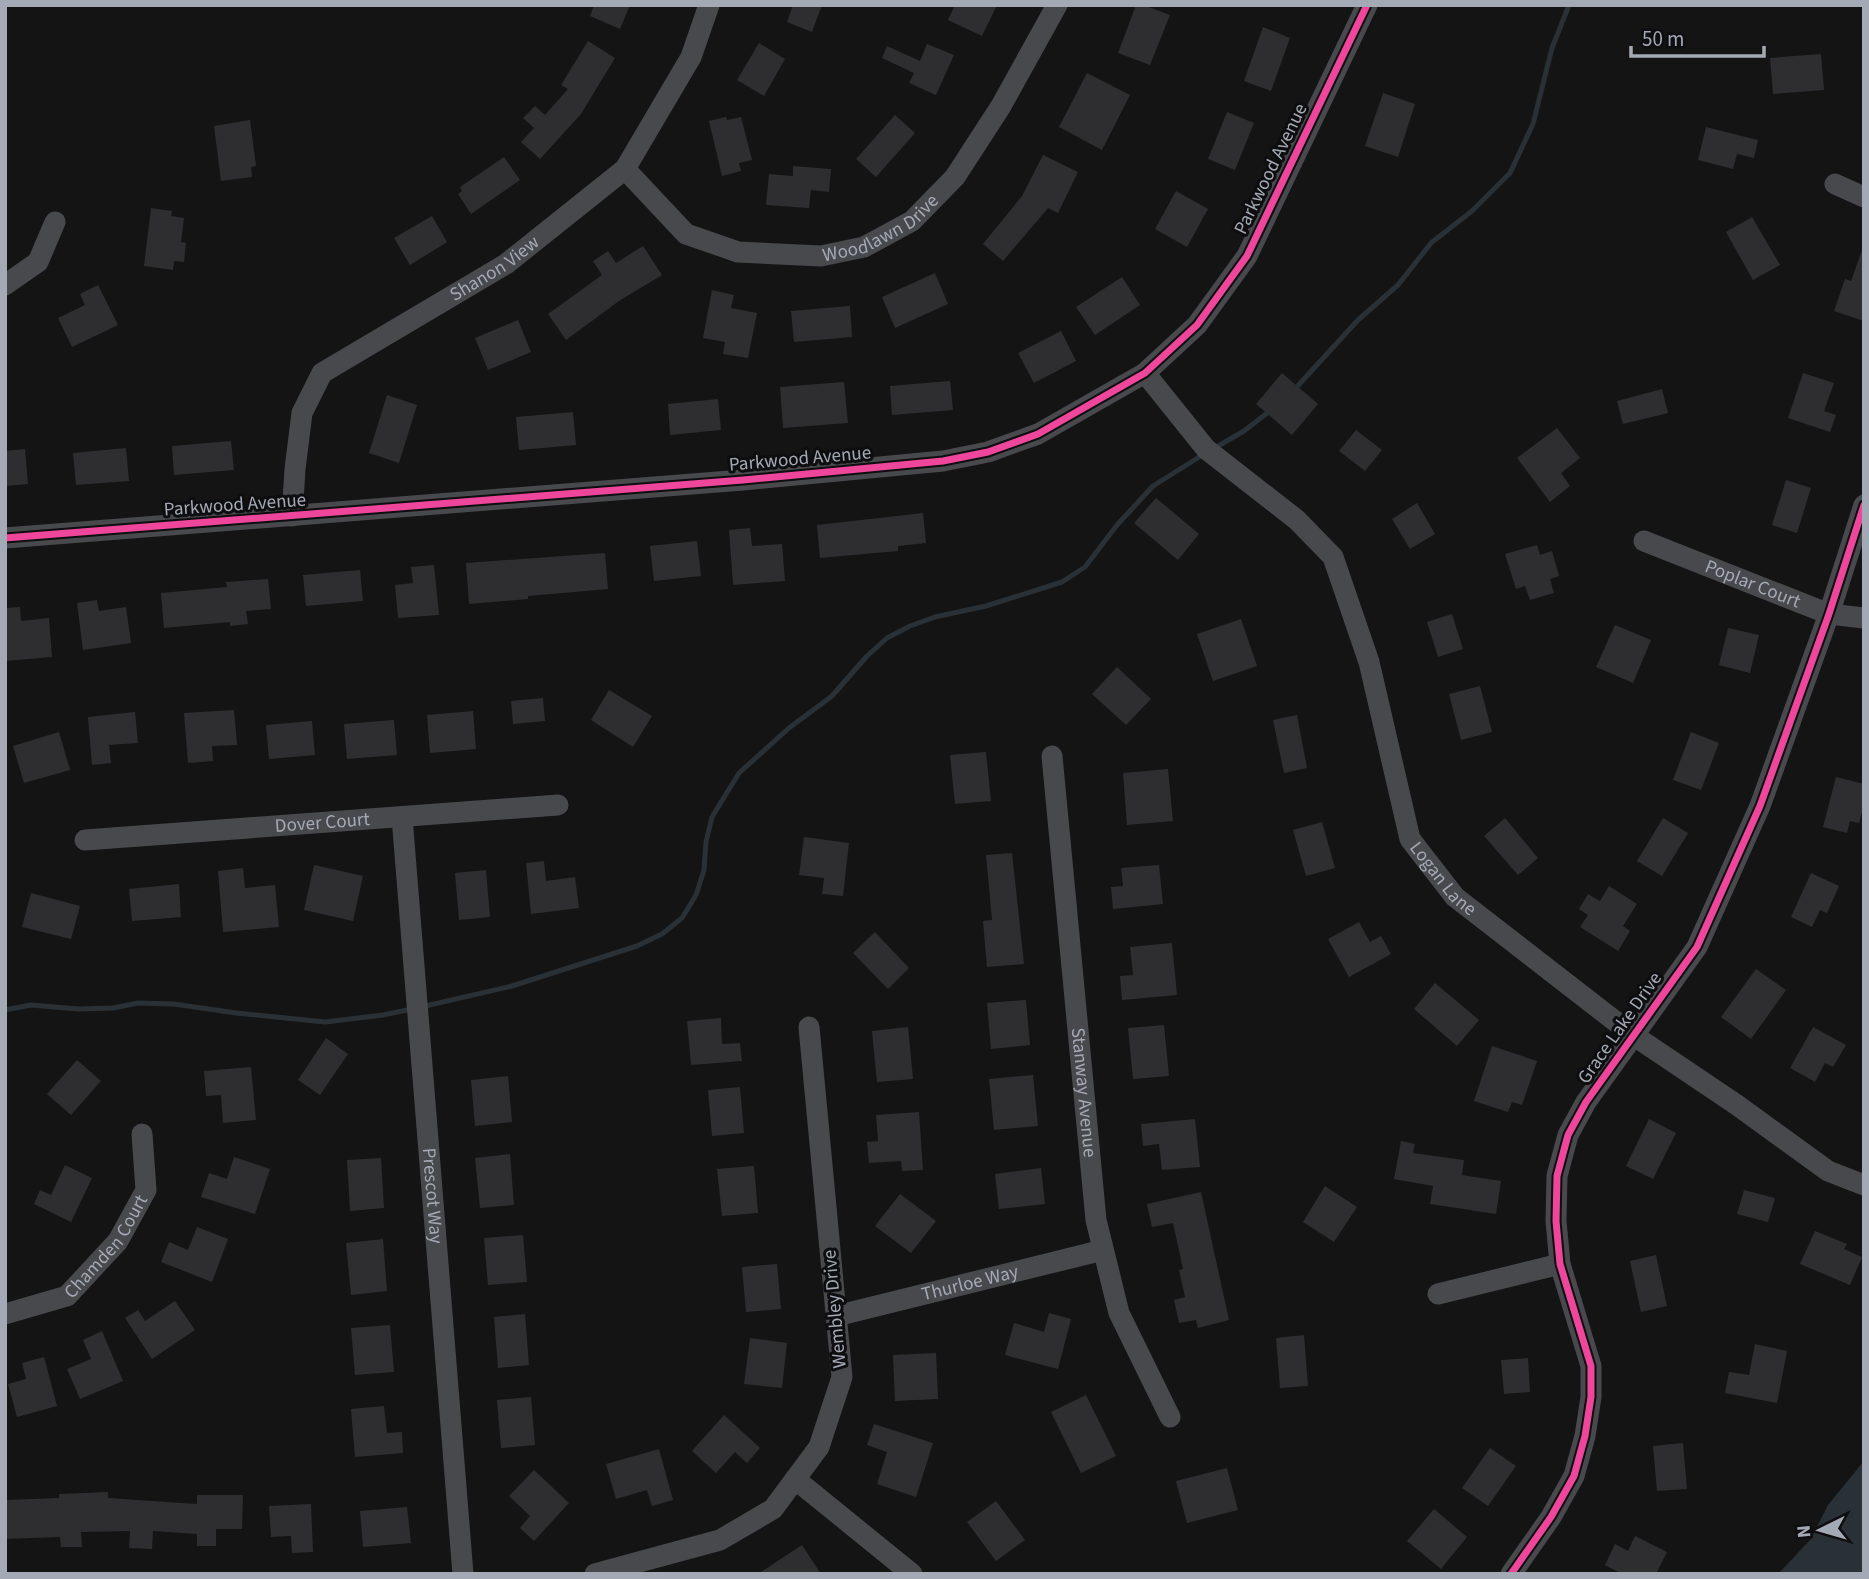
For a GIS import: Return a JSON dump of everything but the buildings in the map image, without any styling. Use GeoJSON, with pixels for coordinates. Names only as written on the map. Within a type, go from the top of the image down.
{"type":"FeatureCollection","features":[{"type":"Feature","properties":{"kind":"street","name":"Shanon View"},"geometry":{"type":"LineString","coordinates":[[292,516],[302,413],[322,373],[506,264],[625,169],[691,57],[709,5]]}},
{"type":"Feature","properties":{"kind":"street","name":"Woodlawn Drive"},"geometry":{"type":"LineString","coordinates":[[625,169],[686,234],[738,252],[821,256],[864,247],[912,221],[955,177],[1002,106],[1057,5]]}},
{"type":"Feature","properties":{"kind":"street","name":"Parkwood Avenue"},"geometry":{"type":"LineString","coordinates":[[5,538],[943,461],[988,452],[1038,434],[1145,373],[1197,324],[1247,256],[1367,5]]}},
{"type":"Feature","properties":{"kind":"street"},"geometry":{"type":"LineString","coordinates":[[1835,184],[1864,197]]}},
{"type":"Feature","properties":{"kind":"street"},"geometry":{"type":"LineString","coordinates":[[5,285],[38,262],[55,222]]}},
{"type":"Feature","properties":{"kind":"street","name":"Logan Lane"},"geometry":{"type":"LineString","coordinates":[[1145,373],[1206,449],[1297,520],[1332,557],[1369,662],[1410,839],[1455,898],[1633,1035],[1828,1171],[1864,1185]]}},
{"type":"Feature","properties":{"kind":"street","name":"Grace Lake Drive"},"geometry":{"type":"LineString","coordinates":[[1511,1574],[1574,1476],[1585,1436],[1591,1397],[1591,1366],[1560,1264],[1556,1221],[1558,1176],[1568,1135],[1586,1102],[1703,935],[1760,806],[1829,614],[1864,505]]}},
{"type":"Feature","properties":{"kind":"street","name":"Poplar Court"},"geometry":{"type":"LineString","coordinates":[[1644,541],[1829,614],[1864,618]]}},
{"type":"Feature","properties":{"kind":"street","name":"Stanway Avenue"},"geometry":{"type":"LineString","coordinates":[[1052,756],[1096,1220],[1119,1313],[1170,1417]]}},
{"type":"Feature","properties":{"kind":"street","name":"Dover Court"},"geometry":{"type":"LineString","coordinates":[[85,840],[558,805]]}},
{"type":"Feature","properties":{"kind":"street","name":"Prescot Way"},"geometry":{"type":"LineString","coordinates":[[402,817],[463,1574]]}},
{"type":"Feature","properties":{"kind":"street","name":"Wembley Drive"},"geometry":{"type":"LineString","coordinates":[[595,1574],[720,1540],[773,1509],[819,1447],[842,1377],[809,1027]]}},
{"type":"Feature","properties":{"kind":"street","name":"Chamden Court"},"geometry":{"type":"LineString","coordinates":[[5,1314],[67,1296],[117,1241],[146,1189],[142,1134]]}},
{"type":"Feature","properties":{"kind":"street","name":"Thurloe Way"},"geometry":{"type":"LineString","coordinates":[[836,1316],[1103,1250]]}},
{"type":"Feature","properties":{"kind":"street"},"geometry":{"type":"LineString","coordinates":[[1438,1294],[1560,1264]]}},
{"type":"Feature","properties":{"kind":"street"},"geometry":{"type":"LineString","coordinates":[[795,1479],[912,1574]]}},
{"type":"Feature","properties":{"kind":"shaded area"},"geometry":{"type":"Polygon","coordinates":[[[1864,1461],[1864,1574],[1778,1574],[1811,1539],[1828,1505],[1864,1461]]]}},
{"type":"Feature","properties":{"kind":"waterway"},"geometry":{"type":"LineString","coordinates":[[1294,390],[1358,320],[1398,285],[1431,243],[1472,211],[1510,173],[1533,124],[1552,48],[1569,5]]}},
{"type":"Feature","properties":{"kind":"waterway"},"geometry":{"type":"LineString","coordinates":[[1213,449],[1244,431],[1271,410]]}},
{"type":"Feature","properties":{"kind":"waterway"},"geometry":{"type":"LineString","coordinates":[[421,1007],[512,986],[637,946],[662,934],[682,918],[696,895],[704,870],[706,842],[712,817],[739,773],[789,728],[832,696],[867,656],[887,638],[935,617],[986,606],[1062,582],[1085,567],[1117,525],[1153,486],[1204,454]]}},
{"type":"Feature","properties":{"kind":"waterway"},"geometry":{"type":"LineString","coordinates":[[5,1010],[31,1005],[78,1009],[113,1008],[138,1003],[174,1004],[325,1022],[412,1009]]}},
{"type":"Feature","properties":{"kind":"cycle path"},"geometry":{"type":"LineString","coordinates":[[5,538],[743,480],[943,461],[988,452],[1038,434],[1145,373],[1197,325],[1247,256],[1367,5]]}},
{"type":"Feature","properties":{"kind":"cycle path"},"geometry":{"type":"LineString","coordinates":[[1511,1574],[1551,1517],[1574,1476],[1585,1436],[1591,1397],[1591,1366],[1560,1264],[1556,1221],[1557,1176],[1568,1135],[1586,1102],[1697,947],[1760,806],[1829,614],[1864,505]]}}]}
